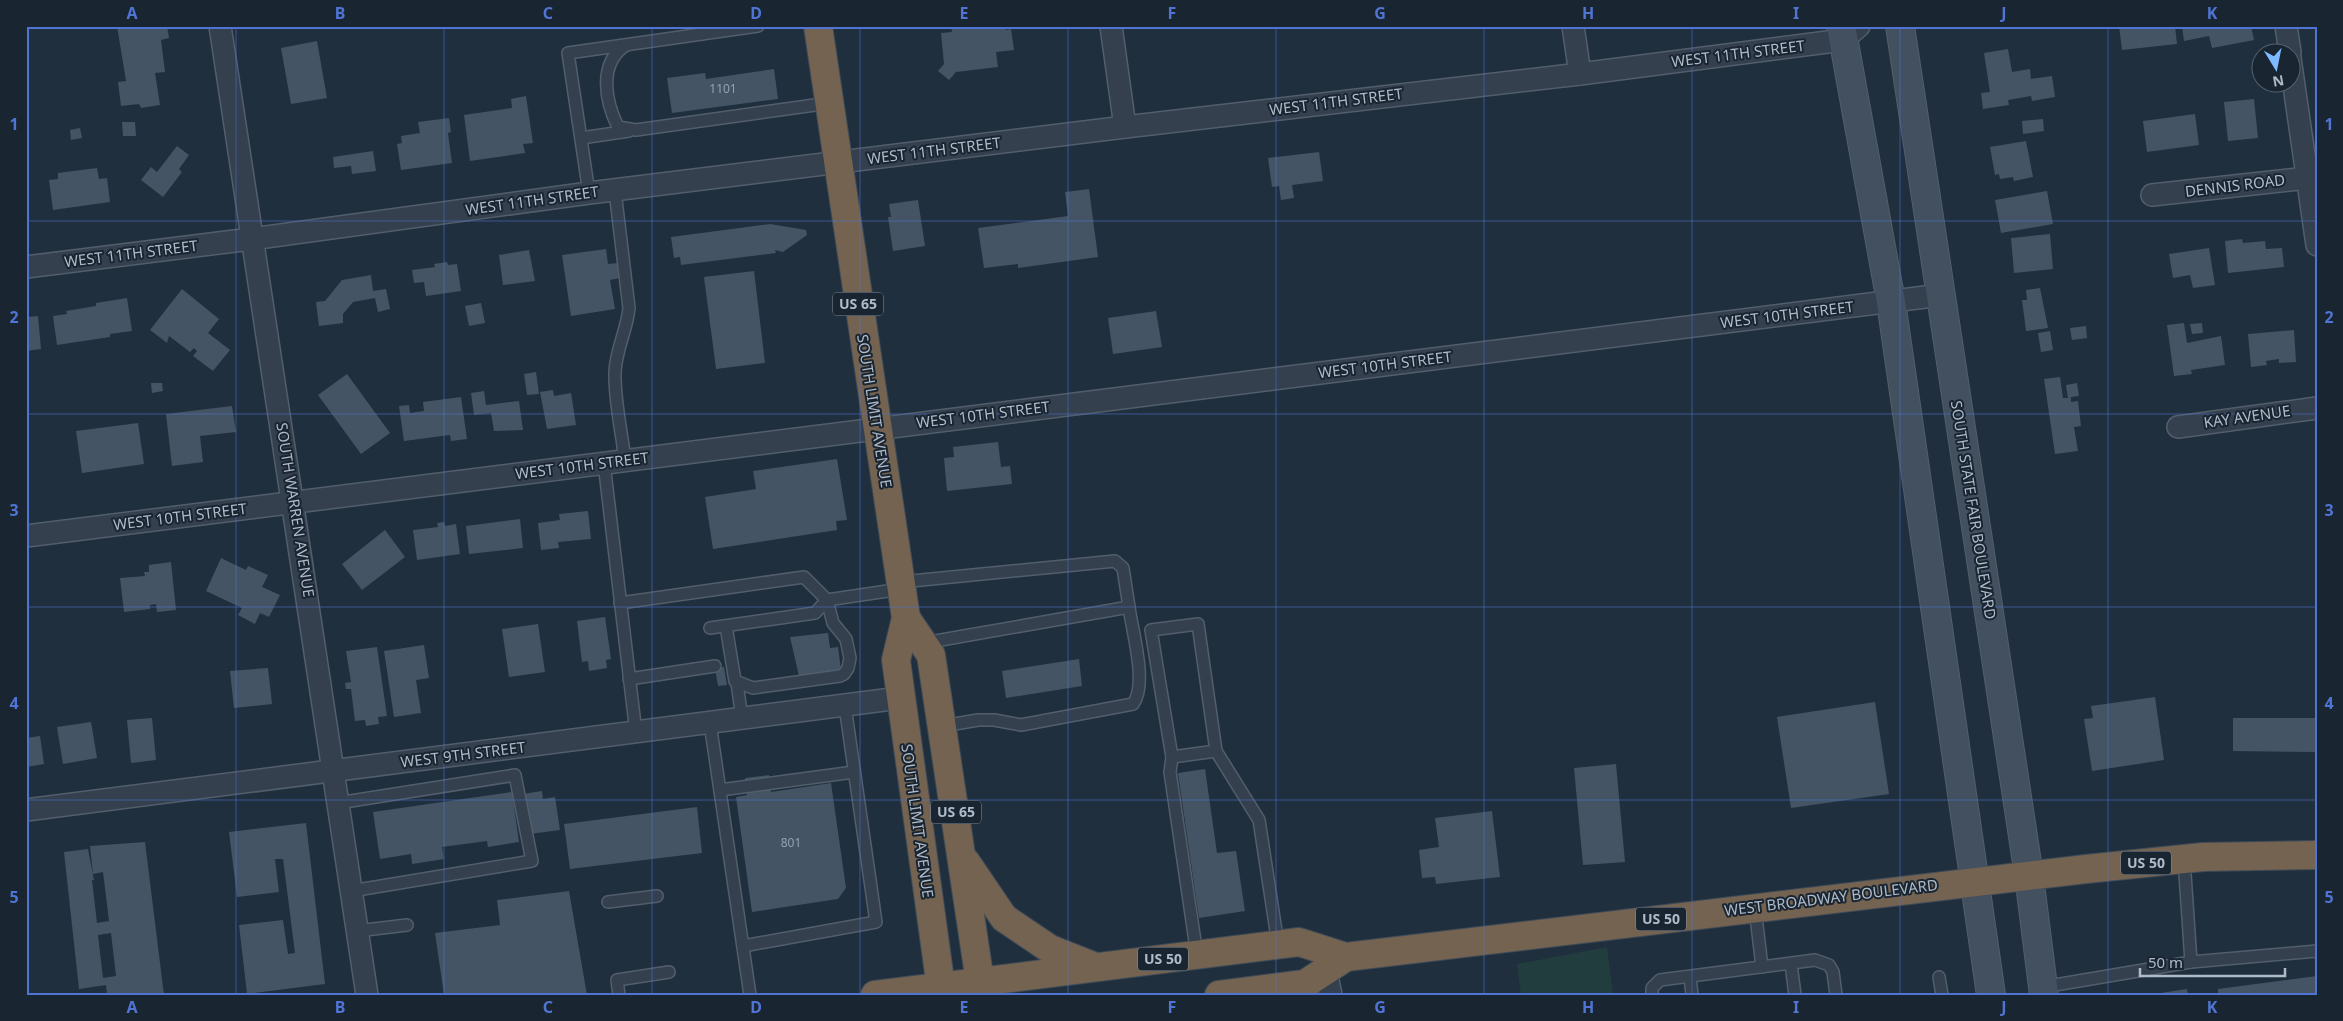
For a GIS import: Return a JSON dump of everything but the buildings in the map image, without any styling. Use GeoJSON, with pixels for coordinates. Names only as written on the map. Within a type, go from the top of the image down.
{"type":"FeatureCollection","features":[{"type":"Feature","properties":{"kind":"highway","name":"SOUTH LIMIT AVENUE"},"geometry":{"type":"LineString","coordinates":[[818,26],[876,429],[906,618],[896,660],[942,991]]}},
{"type":"Feature","properties":{"kind":"highway","name":"SOUTH LIMIT AVENUE"},"geometry":{"type":"LineString","coordinates":[[906,618],[931,655],[981,988]]}},
{"type":"Feature","properties":{"kind":"highway","name":"WEST BROADWAY BOULEVARD"},"geometry":{"type":"LineString","coordinates":[[1219,995],[1305,984],[1334,974],[1755,908],[1975,881],[2184,859],[2317,855]]}},
{"type":"Feature","properties":{"kind":"highway"},"geometry":{"type":"LineString","coordinates":[[962,856],[1004,918],[1050,949],[1097,968]]}},
{"type":"Feature","properties":{"kind":"highway","name":"WEST BROADWAY BOULEVARD"},"geometry":{"type":"LineString","coordinates":[[875,995],[981,988],[1097,968],[1299,942],[1334,974]]}},
{"type":"Feature","properties":{"kind":"street","name":"SOUTH WARREN AVENUE"},"geometry":{"type":"LineString","coordinates":[[220,26],[294,502],[367,995]]}},
{"type":"Feature","properties":{"kind":"street"},"geometry":{"type":"LineString","coordinates":[[1111,26],[1125,127]]}},
{"type":"Feature","properties":{"kind":"street"},"geometry":{"type":"LineString","coordinates":[[1573,26],[1580,74]]}},
{"type":"Feature","properties":{"kind":"street","name":"SOUTH STATE FAIR BOULEVARD"},"geometry":{"type":"LineString","coordinates":[[1900,26],[2044,991]]}},
{"type":"Feature","properties":{"kind":"street"},"geometry":{"type":"LineString","coordinates":[[2286,26],[2288,42]]}},
{"type":"Feature","properties":{"kind":"street","name":"WEST 11TH STREET"},"geometry":{"type":"LineString","coordinates":[[26,267],[252,239],[589,193],[1125,127],[1580,74],[1848,31]]}},
{"type":"Feature","properties":{"kind":"street"},"geometry":{"type":"LineString","coordinates":[[1848,31],[1890,302],[1991,995]]}},
{"type":"Feature","properties":{"kind":"street"},"geometry":{"type":"LineString","coordinates":[[2296,92],[2312,177],[2317,245]]}},
{"type":"Feature","properties":{"kind":"street","name":"DENNIS ROAD"},"geometry":{"type":"LineString","coordinates":[[2152,196],[2312,177]]}},
{"type":"Feature","properties":{"kind":"street","name":"WEST 10TH STREET"},"geometry":{"type":"LineString","coordinates":[[26,536],[1941,296]]}},
{"type":"Feature","properties":{"kind":"street","name":"KAY AVENUE"},"geometry":{"type":"LineString","coordinates":[[2178,427],[2317,408]]}},
{"type":"Feature","properties":{"kind":"street","name":"WEST 9TH STREET"},"geometry":{"type":"LineString","coordinates":[[26,810],[900,698]]}},
{"type":"Feature","properties":{"kind":"lane"},"geometry":{"type":"LineString","coordinates":[[589,193],[568,53],[758,26]]}},
{"type":"Feature","properties":{"kind":"lane"},"geometry":{"type":"LineString","coordinates":[[626,45],[618,50],[606,75],[606,92],[610,112],[618,127],[636,130]]}},
{"type":"Feature","properties":{"kind":"lane"},"geometry":{"type":"LineString","coordinates":[[581,138],[829,103]]}},
{"type":"Feature","properties":{"kind":"lane"},"geometry":{"type":"LineString","coordinates":[[615,191],[629,308],[627,326],[618,348],[615,374],[625,461]]}},
{"type":"Feature","properties":{"kind":"lane"},"geometry":{"type":"LineString","coordinates":[[604,463],[636,733]]}},
{"type":"Feature","properties":{"kind":"lane"},"geometry":{"type":"LineString","coordinates":[[710,628],[815,613],[827,600],[901,585],[1115,561],[1123,568],[1138,674],[1138,697],[1133,704],[1021,725],[994,720],[943,726]]}},
{"type":"Feature","properties":{"kind":"lane"},"geometry":{"type":"LineString","coordinates":[[620,603],[804,577],[827,600],[833,623],[846,639],[850,658],[848,668],[844,674],[752,688],[737,683]]}},
{"type":"Feature","properties":{"kind":"lane"},"geometry":{"type":"LineString","coordinates":[[924,643],[1129,607]]}},
{"type":"Feature","properties":{"kind":"lane"},"geometry":{"type":"LineString","coordinates":[[1197,955],[1170,772],[1172,757],[1151,630],[1198,624],[1216,751],[1259,820],[1278,944]]}},
{"type":"Feature","properties":{"kind":"lane"},"geometry":{"type":"LineString","coordinates":[[726,626],[742,719]]}},
{"type":"Feature","properties":{"kind":"lane"},"geometry":{"type":"LineString","coordinates":[[630,680],[715,666]]}},
{"type":"Feature","properties":{"kind":"lane"},"geometry":{"type":"LineString","coordinates":[[743,946],[876,922],[845,706]]}},
{"type":"Feature","properties":{"kind":"lane"},"geometry":{"type":"LineString","coordinates":[[710,723],[750,995]]}},
{"type":"Feature","properties":{"kind":"lane"},"geometry":{"type":"LineString","coordinates":[[1172,757],[1216,751]]}},
{"type":"Feature","properties":{"kind":"lane"},"geometry":{"type":"LineString","coordinates":[[720,790],[854,772]]}},
{"type":"Feature","properties":{"kind":"lane"},"geometry":{"type":"LineString","coordinates":[[338,803],[515,775],[532,861],[351,891]]}},
{"type":"Feature","properties":{"kind":"lane"},"geometry":{"type":"LineString","coordinates":[[2184,859],[2191,962]]}},
{"type":"Feature","properties":{"kind":"lane"},"geometry":{"type":"LineString","coordinates":[[608,902],[657,896]]}},
{"type":"Feature","properties":{"kind":"lane"},"geometry":{"type":"LineString","coordinates":[[1755,908],[1762,968]]}},
{"type":"Feature","properties":{"kind":"lane"},"geometry":{"type":"LineString","coordinates":[[358,931],[407,925]]}},
{"type":"Feature","properties":{"kind":"lane"},"geometry":{"type":"LineString","coordinates":[[2044,991],[2191,962],[2317,951]]}},
{"type":"Feature","properties":{"kind":"lane"},"geometry":{"type":"LineString","coordinates":[[1652,995],[1652,988],[1660,980],[1816,960],[1829,965],[1833,972],[1836,995]]}},
{"type":"Feature","properties":{"kind":"lane"},"geometry":{"type":"LineString","coordinates":[[1791,964],[1795,995]]}},
{"type":"Feature","properties":{"kind":"lane"},"geometry":{"type":"LineString","coordinates":[[619,995],[617,980],[669,972]]}},
{"type":"Feature","properties":{"kind":"lane"},"geometry":{"type":"LineString","coordinates":[[1690,977],[1692,995]]}},
{"type":"Feature","properties":{"kind":"lane"},"geometry":{"type":"LineString","coordinates":[[1939,977],[1942,995]]}},
{"type":"Feature","properties":{"kind":"green space"},"geometry":{"type":"Polygon","coordinates":[[[1607,947],[1613,995],[1521,995],[1517,964],[1607,947]]]}}]}
